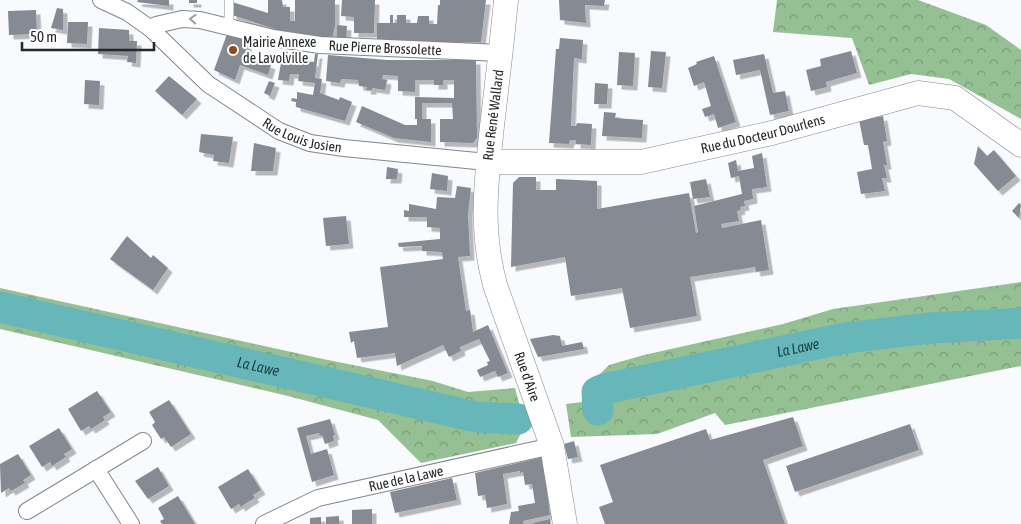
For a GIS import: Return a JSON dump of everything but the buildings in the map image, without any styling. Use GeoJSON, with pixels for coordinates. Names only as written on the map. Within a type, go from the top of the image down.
{"type":"FeatureCollection","features":[{"type":"Feature","properties":{"kind":"street"},"geometry":{"type":"LineString","coordinates":[[101,0],[127,12],[151,29]]}},
{"type":"Feature","properties":{"kind":"street","name":"Rue René Wallard"},"geometry":{"type":"LineString","coordinates":[[485,230],[487,162],[506,0]]}},
{"type":"Feature","properties":{"kind":"street","name":"Rue Pierre Brossolette"},"geometry":{"type":"LineString","coordinates":[[151,29],[156,25],[182,19],[229,26],[273,38],[320,45],[501,53]]}},
{"type":"Feature","properties":{"kind":"street","name":"Rue Louis Josien"},"geometry":{"type":"LineString","coordinates":[[151,29],[208,84],[279,131],[310,143],[487,162]]}},
{"type":"Feature","properties":{"kind":"street","name":"Rue du Docteur Dourlens"},"geometry":{"type":"LineString","coordinates":[[487,162],[641,162],[772,133],[918,92],[955,98],[1021,145]]}},
{"type":"Feature","properties":{"kind":"street","name":"Rue d'Aire"},"geometry":{"type":"LineString","coordinates":[[485,230],[489,260],[496,285],[552,446],[565,524]]}},
{"type":"Feature","properties":{"kind":"street"},"geometry":{"type":"LineString","coordinates":[[27,511],[142,440]]}},
{"type":"Feature","properties":{"kind":"street","name":"Rue de la Lawe"},"geometry":{"type":"LineString","coordinates":[[264,524],[318,498],[552,446]]}},
{"type":"Feature","properties":{"kind":"street"},"geometry":{"type":"LineString","coordinates":[[96,469],[131,524]]}},
{"type":"Feature","properties":{"kind":"lane"},"geometry":{"type":"LineString","coordinates":[[228,0],[229,26]]}},
{"type":"Feature","properties":{"kind":"green space"},"geometry":{"type":"Polygon","coordinates":[[[777,0],[918,0],[986,25],[1021,50],[1021,119],[949,79],[911,74],[869,85],[852,38],[773,32],[777,0]]]}},
{"type":"Feature","properties":{"kind":"green space"},"geometry":{"type":"Polygon","coordinates":[[[1021,282],[1021,366],[725,425],[715,413],[657,434],[571,437],[566,404],[598,400],[596,378],[609,365],[644,355],[783,324],[833,309],[1021,282]]]}},
{"type":"Feature","properties":{"kind":"green space"},"geometry":{"type":"Polygon","coordinates":[[[0,288],[323,359],[433,381],[468,392],[515,388],[525,425],[516,443],[421,463],[378,420],[288,396],[0,329],[0,288]]]}},
{"type":"Feature","properties":{"kind":"waterway","name":"La Lawe"},"geometry":{"type":"LineString","coordinates":[[0,307],[476,417],[518,419]]}},
{"type":"Feature","properties":{"kind":"waterway","name":"La Lawe"},"geometry":{"type":"LineString","coordinates":[[598,410],[597,392],[604,389],[845,338],[930,328],[1021,323]]}},
{"type":"Feature","properties":{"kind":"place","name":"Mairie Annexe de Lavolville"},"geometry":{"type":"Point","coordinates":[233,50]}}]}
